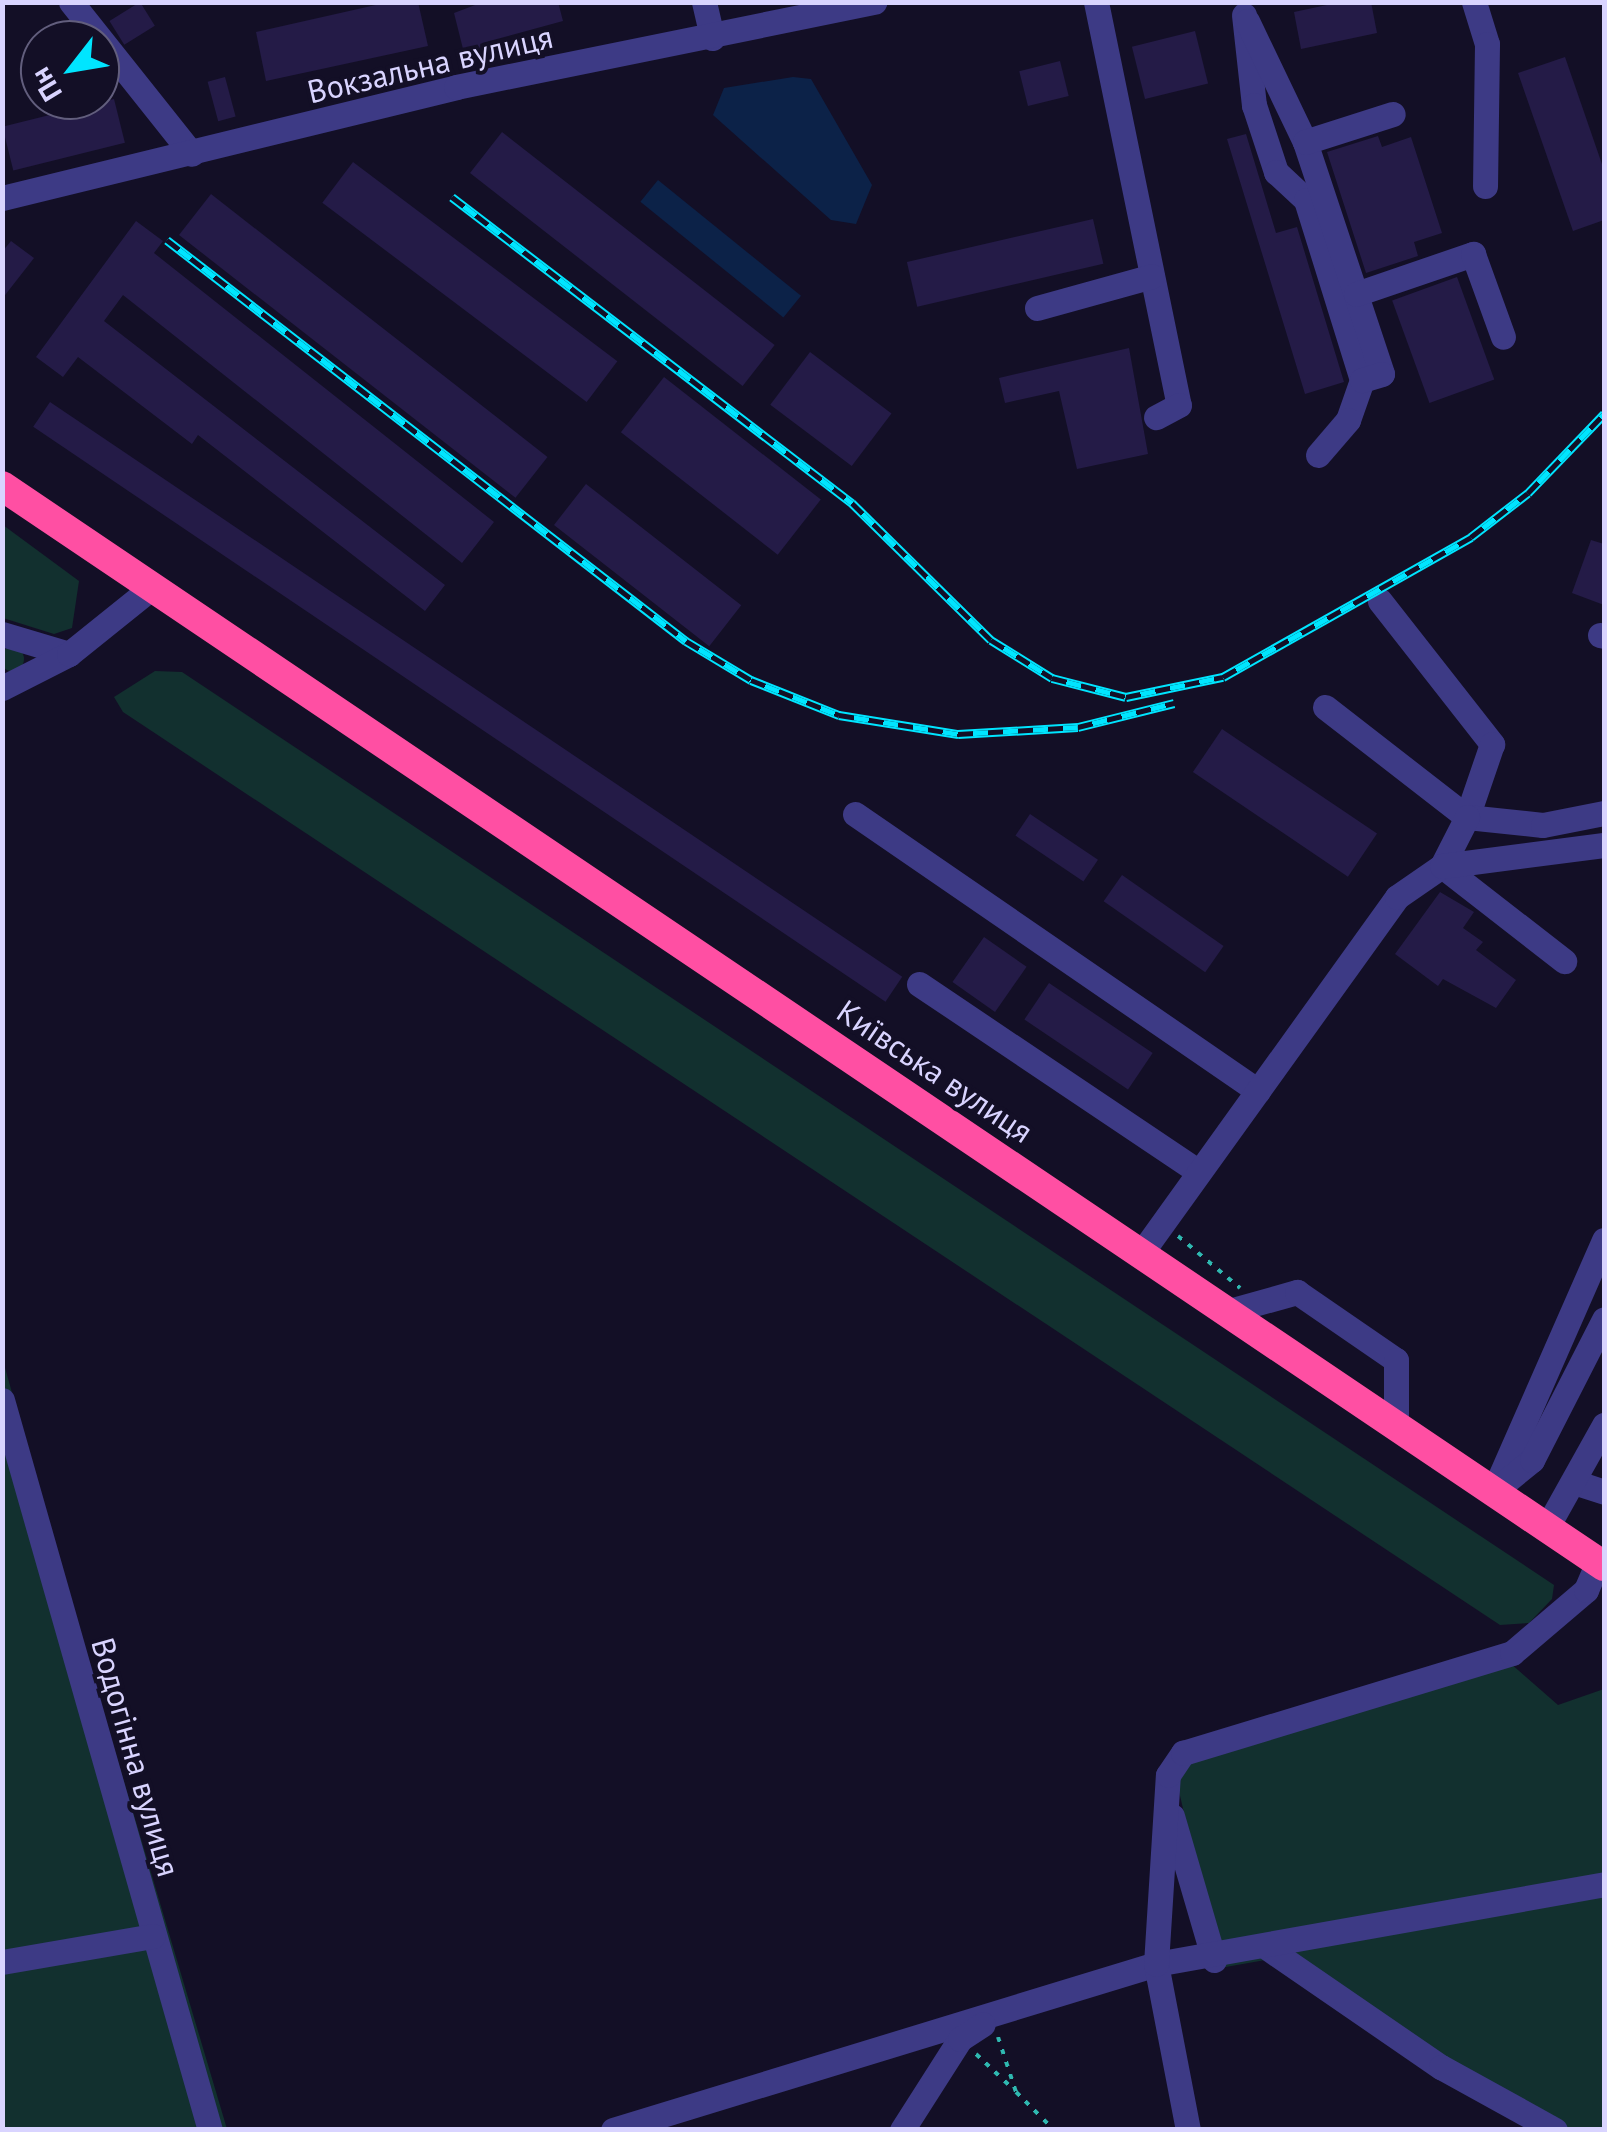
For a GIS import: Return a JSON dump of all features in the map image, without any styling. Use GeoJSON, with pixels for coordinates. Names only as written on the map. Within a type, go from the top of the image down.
{"type":"FeatureCollection","features":[{"type":"Feature","properties":{"kind":"highway","name":"Київська вулиця"},"geometry":{"type":"LineString","coordinates":[[2,486],[1142,1252],[1236,1301],[1396,1423],[1547,1527],[1598,1580]]}},
{"type":"Feature","properties":{"kind":"street"},"geometry":{"type":"LineString","coordinates":[[71,2],[192,154]]}},
{"type":"Feature","properties":{"kind":"street"},"geometry":{"type":"LineString","coordinates":[[704,2],[712,38]]}},
{"type":"Feature","properties":{"kind":"street","name":"Вокзальна вулиця"},"geometry":{"type":"LineString","coordinates":[[2,198],[456,87],[874,2]]}},
{"type":"Feature","properties":{"kind":"street"},"geometry":{"type":"LineString","coordinates":[[1096,2],[1179,406],[1156,416]]}},
{"type":"Feature","properties":{"kind":"street"},"geometry":{"type":"LineString","coordinates":[[1474,2],[1487,44],[1484,186]]}},
{"type":"Feature","properties":{"kind":"street"},"geometry":{"type":"LineString","coordinates":[[1242,9],[1305,142],[1382,374],[1362,380]]}},
{"type":"Feature","properties":{"kind":"street"},"geometry":{"type":"LineString","coordinates":[[1242,9],[1254,106],[1276,172],[1306,200],[1362,380],[1348,420],[1318,455]]}},
{"type":"Feature","properties":{"kind":"street"},"geometry":{"type":"LineString","coordinates":[[1305,142],[1393,114]]}},
{"type":"Feature","properties":{"kind":"street"},"geometry":{"type":"LineString","coordinates":[[1356,294],[1473,254],[1503,337]]}},
{"type":"Feature","properties":{"kind":"street"},"geometry":{"type":"LineString","coordinates":[[1037,308],[1152,276]]}},
{"type":"Feature","properties":{"kind":"street"},"geometry":{"type":"LineString","coordinates":[[2,688],[69,654],[151,588]]}},
{"type":"Feature","properties":{"kind":"street"},"geometry":{"type":"LineString","coordinates":[[1380,601],[1492,744],[1467,817],[1442,866]]}},
{"type":"Feature","properties":{"kind":"street"},"geometry":{"type":"LineString","coordinates":[[2,634],[69,654]]}},
{"type":"Feature","properties":{"kind":"street"},"geometry":{"type":"LineString","coordinates":[[1325,707],[1467,817],[1543,825],[1604,813]]}},
{"type":"Feature","properties":{"kind":"street"},"geometry":{"type":"LineString","coordinates":[[855,814],[1258,1091]]}},
{"type":"Feature","properties":{"kind":"street"},"geometry":{"type":"LineString","coordinates":[[1142,1252],[1396,897],[1442,866],[1604,846]]}},
{"type":"Feature","properties":{"kind":"street"},"geometry":{"type":"LineString","coordinates":[[1442,866],[1564,962]]}},
{"type":"Feature","properties":{"kind":"street"},"geometry":{"type":"LineString","coordinates":[[919,984],[1199,1172]]}},
{"type":"Feature","properties":{"kind":"street"},"geometry":{"type":"LineString","coordinates":[[1494,1491],[1604,1240]]}},
{"type":"Feature","properties":{"kind":"street"},"geometry":{"type":"LineString","coordinates":[[1236,1301],[1297,1292],[1396,1360],[1396,1423]]}},
{"type":"Feature","properties":{"kind":"street"},"geometry":{"type":"LineString","coordinates":[[1494,1491],[1532,1460],[1604,1319]]}},
{"type":"Feature","properties":{"kind":"street","name":"Водогінна вулиця"},"geometry":{"type":"LineString","coordinates":[[4,1408],[210,2130]]}},
{"type":"Feature","properties":{"kind":"street"},"geometry":{"type":"LineString","coordinates":[[1547,1527],[1602,1436]]}},
{"type":"Feature","properties":{"kind":"street"},"geometry":{"type":"LineString","coordinates":[[1574,1482],[1604,1492]]}},
{"type":"Feature","properties":{"kind":"street"},"geometry":{"type":"LineString","coordinates":[[1188,2130],[1156,1964],[1167,1797],[1182,1753],[1512,1652],[1598,1580]]}},
{"type":"Feature","properties":{"kind":"street"},"geometry":{"type":"LineString","coordinates":[[1167,1797],[1214,1960]]}},
{"type":"Feature","properties":{"kind":"street"},"geometry":{"type":"LineString","coordinates":[[628,2127],[1156,1964],[1214,1960],[1604,1884]]}},
{"type":"Feature","properties":{"kind":"street"},"geometry":{"type":"LineString","coordinates":[[2,1962],[153,1936]]}},
{"type":"Feature","properties":{"kind":"street"},"geometry":{"type":"LineString","coordinates":[[1269,1950],[1441,2067],[1555,2130]]}},
{"type":"Feature","properties":{"kind":"street"},"geometry":{"type":"LineString","coordinates":[[902,2130],[960,2040],[1000,2012]]}},
{"type":"Feature","properties":{"kind":"path"},"geometry":{"type":"LineString","coordinates":[[1162,1224],[1236,1301]]}},
{"type":"Feature","properties":{"kind":"path"},"geometry":{"type":"LineString","coordinates":[[1000,2012],[1016,2092]]}},
{"type":"Feature","properties":{"kind":"path"},"geometry":{"type":"LineString","coordinates":[[960,2040],[1054,2130]]}},
{"type":"Feature","properties":{"kind":"green space"},"geometry":{"type":"Polygon","coordinates":[[[3,525],[79,581],[72,628],[54,634],[3,618],[3,525]]]}},
{"type":"Feature","properties":{"kind":"green space"},"geometry":{"type":"Polygon","coordinates":[[[12,647],[24,659],[12,671],[0,659],[12,647]]]}},
{"type":"Feature","properties":{"kind":"green space"},"geometry":{"type":"Polygon","coordinates":[[[155,671],[182,672],[1554,1585],[1552,1599],[1529,1623],[1500,1625],[123,712],[114,697],[155,671]]]}},
{"type":"Feature","properties":{"kind":"green space"},"geometry":{"type":"Polygon","coordinates":[[[2,1357],[69,1596],[227,2129],[3,2129],[2,1357]]]}},
{"type":"Feature","properties":{"kind":"green space"},"geometry":{"type":"Polygon","coordinates":[[[1510,1663],[1558,1705],[1604,1689],[1604,2129],[1542,2129],[1271,1959],[1220,1968],[1178,1787],[1183,1765],[1510,1663]]]}},
{"type":"Feature","properties":{"kind":"water"},"geometry":{"type":"Polygon","coordinates":[[[793,77],[811,79],[872,185],[856,224],[831,220],[713,115],[724,88],[793,77]]]}},
{"type":"Feature","properties":{"kind":"water"},"geometry":{"type":"Polygon","coordinates":[[[658,180],[801,296],[783,318],[640,202],[658,180]]]}},
{"type":"Feature","properties":{"kind":"building"},"geometry":{"type":"Polygon","coordinates":[[[140,2],[155,26],[124,45],[120,38],[120,20],[111,20],[140,2]]]}},
{"type":"Feature","properties":{"kind":"building"},"geometry":{"type":"Polygon","coordinates":[[[389,2],[418,2],[428,46],[266,81],[256,32],[389,2]]]}},
{"type":"Feature","properties":{"kind":"building"},"geometry":{"type":"Polygon","coordinates":[[[483,2],[558,2],[563,21],[482,43],[485,56],[466,61],[454,13],[483,2]]]}},
{"type":"Feature","properties":{"kind":"building"},"geometry":{"type":"Polygon","coordinates":[[[1341,2],[1371,2],[1377,33],[1301,49],[1294,12],[1341,2]]]}},
{"type":"Feature","properties":{"kind":"building"},"geometry":{"type":"Polygon","coordinates":[[[1195,31],[1208,83],[1145,99],[1132,47],[1195,31]]]}},
{"type":"Feature","properties":{"kind":"building"},"geometry":{"type":"Polygon","coordinates":[[[1565,57],[1604,170],[1604,220],[1573,231],[1518,73],[1565,57]]]}},
{"type":"Feature","properties":{"kind":"building"},"geometry":{"type":"Polygon","coordinates":[[[1060,61],[1069,96],[1028,106],[1019,71],[1060,61]]]}},
{"type":"Feature","properties":{"kind":"building"},"geometry":{"type":"Polygon","coordinates":[[[225,77],[236,117],[218,121],[208,82],[225,77]]]}},
{"type":"Feature","properties":{"kind":"building"},"geometry":{"type":"Polygon","coordinates":[[[30,120],[119,120],[125,143],[13,170],[2,127],[30,120]]]}},
{"type":"Feature","properties":{"kind":"building"},"geometry":{"type":"Polygon","coordinates":[[[502,132],[775,345],[743,386],[470,173],[502,132]]]}},
{"type":"Feature","properties":{"kind":"building"},"geometry":{"type":"Polygon","coordinates":[[[1246,134],[1276,233],[1297,227],[1344,382],[1305,394],[1227,139],[1246,134]]]}},
{"type":"Feature","properties":{"kind":"building"},"geometry":{"type":"Polygon","coordinates":[[[1378,136],[1382,147],[1411,137],[1442,233],[1414,242],[1418,256],[1366,273],[1327,152],[1378,136]]]}},
{"type":"Feature","properties":{"kind":"building"},"geometry":{"type":"Polygon","coordinates":[[[353,162],[617,361],[587,402],[322,203],[353,162]]]}},
{"type":"Feature","properties":{"kind":"building"},"geometry":{"type":"Polygon","coordinates":[[[211,194],[547,457],[515,498],[179,235],[211,194]]]}},
{"type":"Feature","properties":{"kind":"building"},"geometry":{"type":"Polygon","coordinates":[[[1093,219],[1103,264],[917,307],[907,262],[1093,219]]]}},
{"type":"Feature","properties":{"kind":"building"},"geometry":{"type":"Polygon","coordinates":[[[136,221],[163,241],[154,253],[494,522],[462,563],[123,295],[104,321],[445,585],[425,611],[198,435],[192,444],[78,357],[63,377],[36,357],[136,221]]]}},
{"type":"Feature","properties":{"kind":"building"},"geometry":{"type":"Polygon","coordinates":[[[11,241],[34,258],[2,299],[2,252],[11,241]]]}},
{"type":"Feature","properties":{"kind":"building"},"geometry":{"type":"Polygon","coordinates":[[[1457,277],[1494,379],[1429,403],[1392,301],[1457,277]]]}},
{"type":"Feature","properties":{"kind":"building"},"geometry":{"type":"Polygon","coordinates":[[[1129,348],[1148,454],[1077,469],[1059,391],[1005,403],[999,378],[1129,348]]]}},
{"type":"Feature","properties":{"kind":"building"},"geometry":{"type":"Polygon","coordinates":[[[810,352],[891,413],[852,466],[770,405],[810,352]]]}},
{"type":"Feature","properties":{"kind":"building"},"geometry":{"type":"Polygon","coordinates":[[[664,377],[821,500],[778,555],[621,432],[664,377]]]}},
{"type":"Feature","properties":{"kind":"building"},"geometry":{"type":"Polygon","coordinates":[[[50,402],[902,977],[885,1002],[33,427],[50,402]]]}},
{"type":"Feature","properties":{"kind":"building"},"geometry":{"type":"Polygon","coordinates":[[[586,484],[741,605],[709,646],[554,525],[586,484]]]}},
{"type":"Feature","properties":{"kind":"building"},"geometry":{"type":"Polygon","coordinates":[[[1591,540],[1604,544],[1604,605],[1572,593],[1591,540]]]}},
{"type":"Feature","properties":{"kind":"building"},"geometry":{"type":"Polygon","coordinates":[[[1222,729],[1377,834],[1348,877],[1193,772],[1222,729]]]}},
{"type":"Feature","properties":{"kind":"building"},"geometry":{"type":"Polygon","coordinates":[[[1030,814],[1098,860],[1083,881],[1015,836],[1030,814]]]}},
{"type":"Feature","properties":{"kind":"building"},"geometry":{"type":"Polygon","coordinates":[[[1122,875],[1224,946],[1205,972],[1104,901],[1122,875]]]}},
{"type":"Feature","properties":{"kind":"building"},"geometry":{"type":"Polygon","coordinates":[[[1440,892],[1474,912],[1463,928],[1483,942],[1476,950],[1516,980],[1496,1008],[1443,979],[1438,986],[1395,954],[1440,892]]]}},
{"type":"Feature","properties":{"kind":"building"},"geometry":{"type":"Polygon","coordinates":[[[984,937],[1027,967],[995,1012],[952,982],[984,937]]]}},
{"type":"Feature","properties":{"kind":"building"},"geometry":{"type":"Polygon","coordinates":[[[1049,983],[1153,1053],[1128,1089],[1024,1019],[1049,983]]]}},
{"type":"Feature","properties":{"kind":"railway"},"geometry":{"type":"LineString","coordinates":[[452,197],[852,503],[991,640],[1052,678],[1126,697],[1223,677],[1471,537],[1528,493],[1604,414]]}},
{"type":"Feature","properties":{"kind":"railway"},"geometry":{"type":"LineString","coordinates":[[167,240],[686,641],[751,680],[839,715],[958,734],[1078,727],[1174,703]]}}]}
